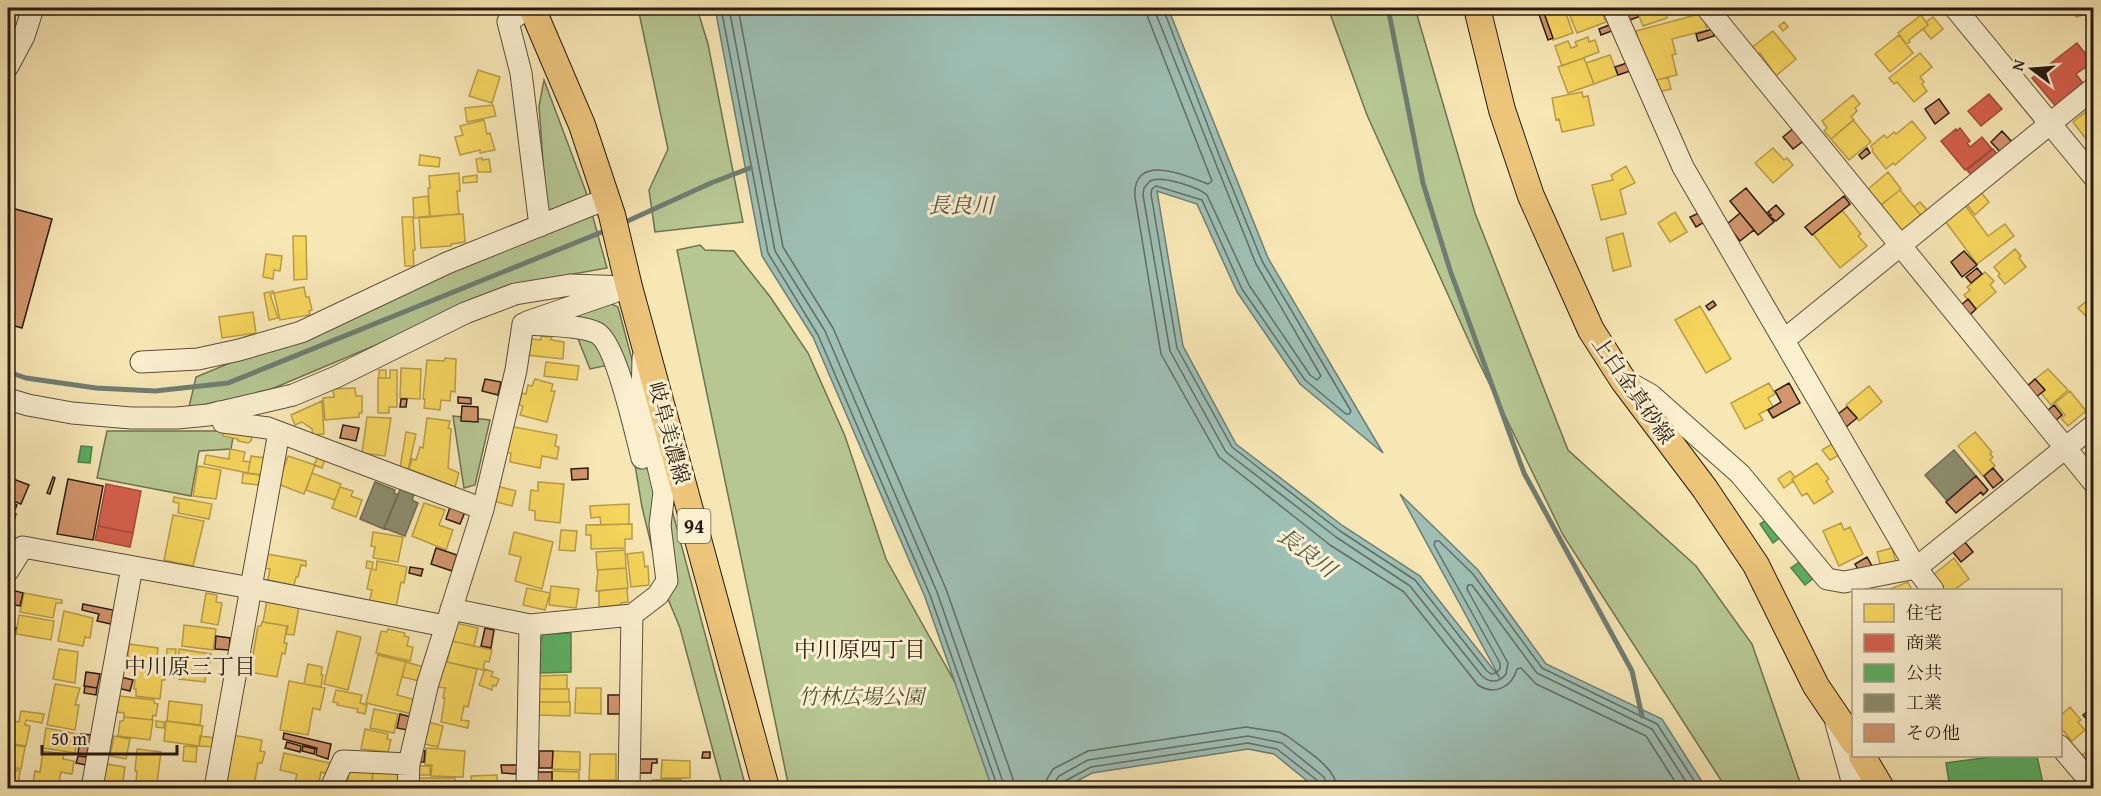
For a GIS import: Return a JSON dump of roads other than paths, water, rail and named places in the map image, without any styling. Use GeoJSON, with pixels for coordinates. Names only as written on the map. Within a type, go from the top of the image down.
{"type":"FeatureCollection","features":[{"type":"Feature","properties":{"kind":"main road","name":"94"},"geometry":{"type":"LineString","coordinates":[[532,8],[582,125],[609,207]]}},
{"type":"Feature","properties":{"kind":"main road","name":"上白金真砂線"},"geometry":{"type":"LineString","coordinates":[[1477,8],[1502,110],[1531,196],[1591,330],[1623,380],[1705,489],[1756,565],[1816,686],[1852,739]]}},
{"type":"Feature","properties":{"kind":"main road","name":"岐阜美濃線"},"geometry":{"type":"LineString","coordinates":[[609,207],[766,789]]}},
{"type":"Feature","properties":{"kind":"main road"},"geometry":{"type":"LineString","coordinates":[[1863,757],[1881,789]]}},
{"type":"Feature","properties":{"kind":"street"},"geometry":{"type":"LineString","coordinates":[[8,66],[24,36],[33,8]]}},
{"type":"Feature","properties":{"kind":"street"},"geometry":{"type":"LineString","coordinates":[[527,8],[508,22],[521,73],[540,226]]}},
{"type":"Feature","properties":{"kind":"street"},"geometry":{"type":"LineString","coordinates":[[1613,8],[1683,167],[1916,568],[1932,589]]}},
{"type":"Feature","properties":{"kind":"street"},"geometry":{"type":"LineString","coordinates":[[1707,8],[2094,483]]}},
{"type":"Feature","properties":{"kind":"street"},"geometry":{"type":"LineString","coordinates":[[1955,8],[2094,177]]}},
{"type":"Feature","properties":{"kind":"street"},"geometry":{"type":"LineString","coordinates":[[1784,340],[1899,244],[2094,88]]}},
{"type":"Feature","properties":{"kind":"street"},"geometry":{"type":"LineString","coordinates":[[141,362],[198,358],[239,350],[301,332],[447,263],[540,226],[609,207]]}},
{"type":"Feature","properties":{"kind":"street"},"geometry":{"type":"LineString","coordinates":[[523,324],[626,275]]}},
{"type":"Feature","properties":{"kind":"street"},"geometry":{"type":"LineString","coordinates":[[8,399],[72,413],[130,418],[177,418],[219,412],[293,395],[336,377],[465,313],[515,294],[626,275]]}},
{"type":"Feature","properties":{"kind":"street"},"geometry":{"type":"LineString","coordinates":[[408,789],[409,764],[428,683],[483,509],[516,370],[523,324]]}},
{"type":"Feature","properties":{"kind":"street"},"geometry":{"type":"LineString","coordinates":[[8,571],[23,546],[251,588],[448,617],[530,625],[632,615],[658,595],[668,580],[660,525],[620,377],[604,339],[597,333],[583,329],[523,324]]}},
{"type":"Feature","properties":{"kind":"street"},"geometry":{"type":"LineString","coordinates":[[644,340],[642,398],[663,492],[660,525]]}},
{"type":"Feature","properties":{"kind":"street"},"geometry":{"type":"LineString","coordinates":[[1623,380],[1651,395],[1740,474],[1827,579],[1844,582],[1916,568],[2094,425]]}},
{"type":"Feature","properties":{"kind":"street"},"geometry":{"type":"LineString","coordinates":[[219,412],[223,422],[268,428],[483,509]]}},
{"type":"Feature","properties":{"kind":"street"},"geometry":{"type":"LineString","coordinates":[[215,789],[279,432]]}},
{"type":"Feature","properties":{"kind":"street"},"geometry":{"type":"LineString","coordinates":[[92,789],[132,567]]}},
{"type":"Feature","properties":{"kind":"street"},"geometry":{"type":"LineString","coordinates":[[629,789],[632,615]]}},
{"type":"Feature","properties":{"kind":"street"},"geometry":{"type":"LineString","coordinates":[[527,789],[530,625]]}},
{"type":"Feature","properties":{"kind":"street"},"geometry":{"type":"LineString","coordinates":[[1833,710],[1854,789]]}},
{"type":"Feature","properties":{"kind":"street"},"geometry":{"type":"LineString","coordinates":[[2062,747],[2094,786]]}},
{"type":"Feature","properties":{"kind":"street"},"geometry":{"type":"LineString","coordinates":[[331,789],[342,760],[409,764]]}},
{"type":"Feature","properties":{"kind":"water","name":"長良川"},"geometry":{"type":"Polygon","coordinates":[[[715,8],[1168,8],[1268,258],[1383,453],[1300,384],[1237,292],[1197,204],[1157,191],[1183,346],[1236,444],[1343,526],[1420,576],[1500,678],[1400,494],[1478,570],[1546,664],[1662,719],[1706,788],[1316,788],[1274,754],[1248,749],[1092,773],[1064,788],[992,788],[925,597],[813,337],[762,256],[715,8]]]}},
{"type":"Feature","properties":{"kind":"waterway"},"geometry":{"type":"LineString","coordinates":[[1388,8],[1423,183],[1450,270],[1524,473],[1632,671],[1642,716]]}},
{"type":"Feature","properties":{"kind":"waterway"},"geometry":{"type":"LineString","coordinates":[[621,224],[750,168]]}},
{"type":"Feature","properties":{"kind":"waterway"},"geometry":{"type":"LineString","coordinates":[[8,372],[26,378],[96,388],[155,391],[228,383],[607,230]]}},
{"type":"Feature","properties":{"kind":"district","name":"中川原四丁目"},"geometry":{"type":"Point","coordinates":[860,649]}},
{"type":"Feature","properties":{"kind":"district","name":"中川原三丁目"},"geometry":{"type":"Point","coordinates":[190,666]}},
{"type":"Feature","properties":{"kind":"park label","name":"竹林広場公園"},"geometry":{"type":"Point","coordinates":[861,697]}}]}
